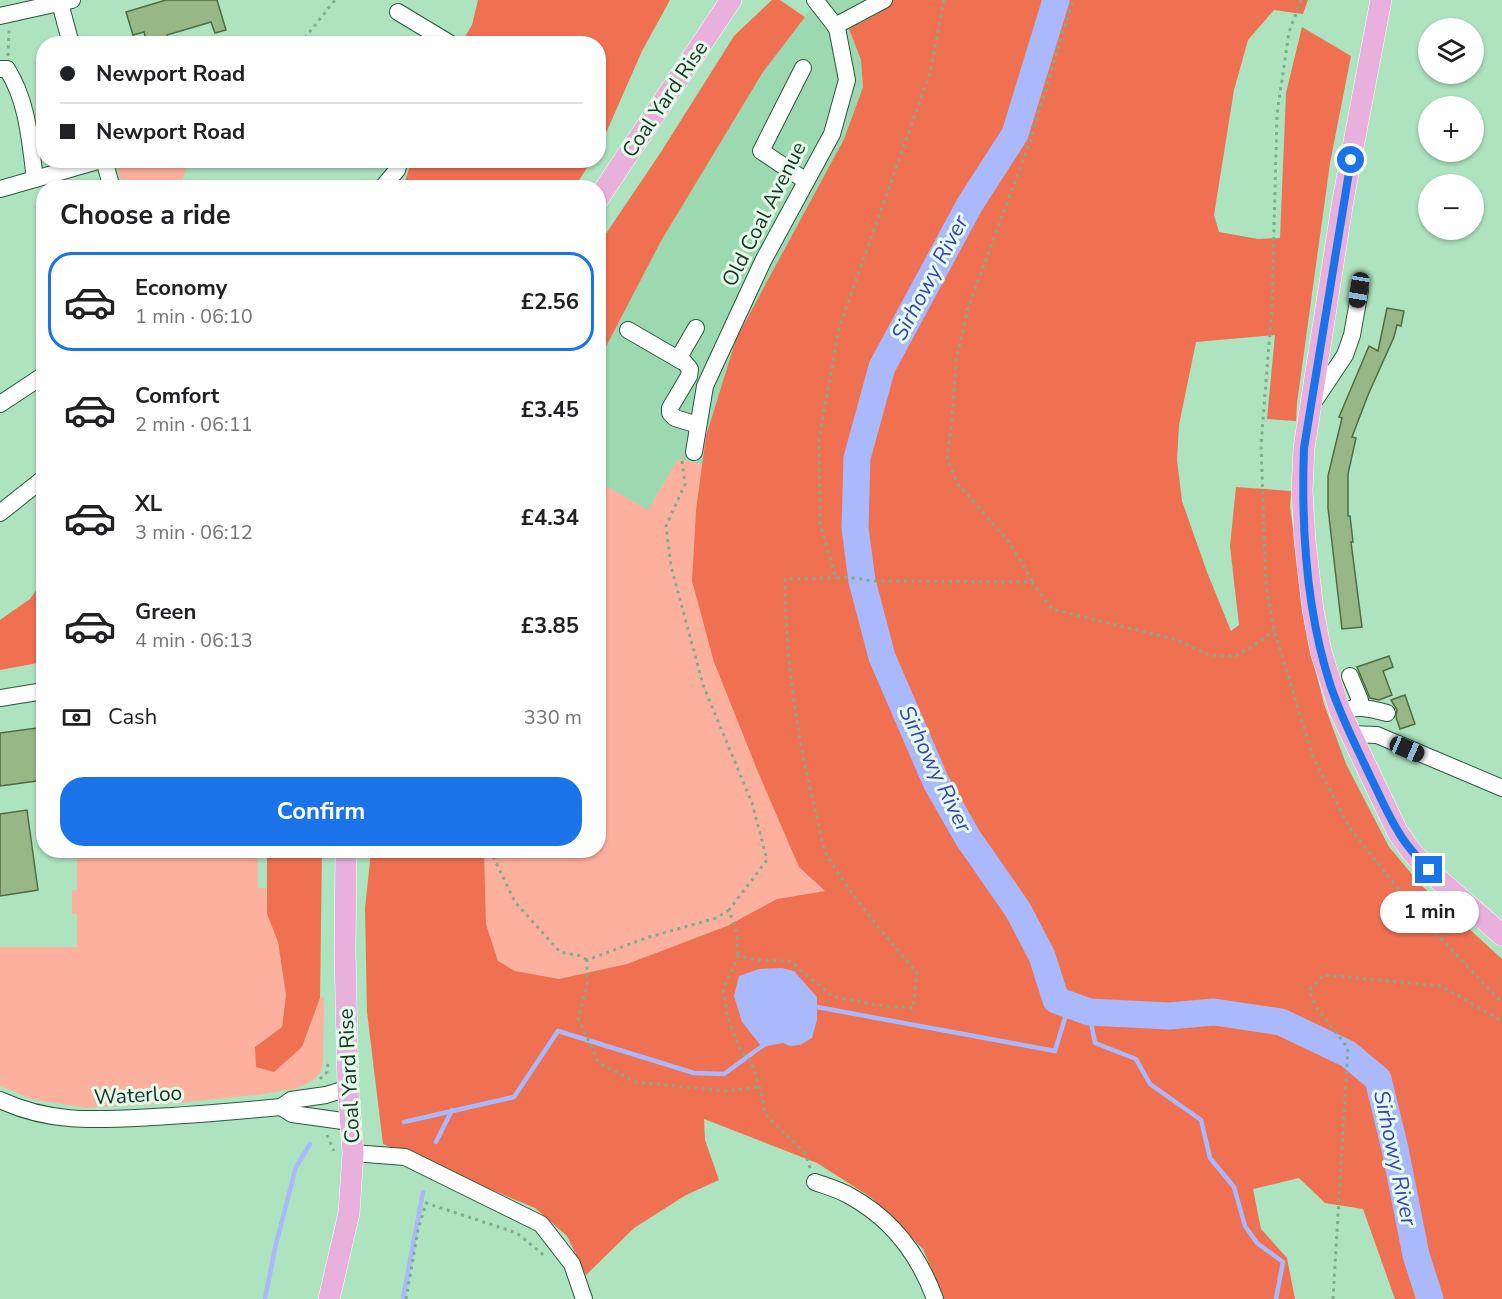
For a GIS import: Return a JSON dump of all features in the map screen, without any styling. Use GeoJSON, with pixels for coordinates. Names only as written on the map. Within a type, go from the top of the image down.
{"type":"FeatureCollection","features":[{"type":"Feature","properties":{"kind":"main road","name":"Coal Yard Rise"},"geometry":{"type":"LineString","coordinates":[[606,187],[731,0]]}},
{"type":"Feature","properties":{"kind":"main road"},"geometry":{"type":"LineString","coordinates":[[1381,0],[1343,200],[1304,448],[1305,541],[1313,610],[1322,652],[1348,709],[1349,734],[1397,831],[1411,851],[1429,870],[1502,935]]}},
{"type":"Feature","properties":{"kind":"main road","name":"Coal Yard Rise"},"geometry":{"type":"LineString","coordinates":[[329,1299],[349,1213],[344,1153],[350,1122],[345,951],[346,858]]}},
{"type":"Feature","properties":{"kind":"street","name":"Old Coal Avenue"},"geometry":{"type":"LineString","coordinates":[[694,452],[705,386],[763,261],[832,134],[847,80],[835,26],[815,0]]}},
{"type":"Feature","properties":{"kind":"street"},"geometry":{"type":"LineString","coordinates":[[835,26],[884,0]]}},
{"type":"Feature","properties":{"kind":"street"},"geometry":{"type":"LineString","coordinates":[[10,11],[66,2],[70,36]]}},
{"type":"Feature","properties":{"kind":"street"},"geometry":{"type":"LineString","coordinates":[[398,12],[438,36]]}},
{"type":"Feature","properties":{"kind":"street"},"geometry":{"type":"LineString","coordinates":[[803,68],[761,151],[806,181]]}},
{"type":"Feature","properties":{"kind":"street"},"geometry":{"type":"LineString","coordinates":[[3,69],[15,82],[28,126],[35,179]]}},
{"type":"Feature","properties":{"kind":"street"},"geometry":{"type":"LineString","coordinates":[[0,189],[74,168]]}},
{"type":"Feature","properties":{"kind":"street"},"geometry":{"type":"LineString","coordinates":[[389,180],[397,168]]}},
{"type":"Feature","properties":{"kind":"street"},"geometry":{"type":"LineString","coordinates":[[1311,406],[1345,355],[1352,335],[1359,290]]}},
{"type":"Feature","properties":{"kind":"street"},"geometry":{"type":"LineString","coordinates":[[678,359],[696,328]]}},
{"type":"Feature","properties":{"kind":"street"},"geometry":{"type":"LineString","coordinates":[[628,330],[678,359],[690,369],[689,376],[670,408],[670,413],[675,418],[698,425]]}},
{"type":"Feature","properties":{"kind":"street"},"geometry":{"type":"LineString","coordinates":[[0,404],[36,380]]}},
{"type":"Feature","properties":{"kind":"street"},"geometry":{"type":"LineString","coordinates":[[0,513],[36,484]]}},
{"type":"Feature","properties":{"kind":"street"},"geometry":{"type":"LineString","coordinates":[[1348,709],[1360,700],[1350,676]]}},
{"type":"Feature","properties":{"kind":"street"},"geometry":{"type":"LineString","coordinates":[[0,698],[36,693]]}},
{"type":"Feature","properties":{"kind":"street"},"geometry":{"type":"LineString","coordinates":[[1348,709],[1366,707],[1387,713]]}},
{"type":"Feature","properties":{"kind":"street"},"geometry":{"type":"LineString","coordinates":[[1349,734],[1377,735],[1502,788]]}},
{"type":"Feature","properties":{"kind":"street","name":"Waterloo"},"geometry":{"type":"LineString","coordinates":[[0,1100],[37,1114],[67,1120],[167,1117],[281,1107],[291,1100],[326,1095],[348,1088]]}},
{"type":"Feature","properties":{"kind":"street","name":"Waterloo"},"geometry":{"type":"LineString","coordinates":[[281,1107],[292,1114],[350,1122]]}},
{"type":"Feature","properties":{"kind":"street"},"geometry":{"type":"LineString","coordinates":[[344,1153],[405,1157],[541,1224],[572,1264],[584,1299]]}},
{"type":"Feature","properties":{"kind":"street"},"geometry":{"type":"LineString","coordinates":[[815,1182],[849,1195],[886,1220],[905,1242],[927,1278],[935,1299]]}},
{"type":"Feature","properties":{"kind":"path"},"geometry":{"type":"LineString","coordinates":[[306,36],[335,0]]}},
{"type":"Feature","properties":{"kind":"path"},"geometry":{"type":"LineString","coordinates":[[836,578],[820,524],[819,439],[839,328],[930,73],[944,0]]}},
{"type":"Feature","properties":{"kind":"path"},"geometry":{"type":"LineString","coordinates":[[1073,0],[1030,141],[968,308],[956,361],[947,459],[958,484],[1009,542],[1032,582],[1052,609],[1177,640],[1209,655],[1236,656],[1263,640],[1274,630]]}},
{"type":"Feature","properties":{"kind":"path"},"geometry":{"type":"LineString","coordinates":[[3,69],[10,11]]}},
{"type":"Feature","properties":{"kind":"path"},"geometry":{"type":"LineString","coordinates":[[587,960],[646,938],[716,918],[729,910],[767,860],[752,803],[703,685],[671,566],[666,526],[685,484],[682,456],[694,452]]}},
{"type":"Feature","properties":{"kind":"path"},"geometry":{"type":"LineString","coordinates":[[738,956],[759,960],[790,961],[832,996],[875,1005],[914,1008],[917,973],[855,897],[827,855],[813,802],[803,750],[785,628],[785,579],[847,577],[873,581],[1032,582]]}},
{"type":"Feature","properties":{"kind":"path"},"geometry":{"type":"LineString","coordinates":[[494,858],[515,902],[560,952],[581,956],[587,960]]}},
{"type":"Feature","properties":{"kind":"path"},"geometry":{"type":"LineString","coordinates":[[729,910],[737,934],[738,956],[723,990],[728,1018],[741,1052],[751,1061],[760,1087],[765,1114],[805,1153],[815,1182]]}},
{"type":"Feature","properties":{"kind":"path"},"geometry":{"type":"LineString","coordinates":[[587,960],[587,986],[578,1018],[599,1063],[636,1082],[727,1091],[760,1087]]}},
{"type":"Feature","properties":{"kind":"path"},"geometry":{"type":"LineString","coordinates":[[1333,1299],[1348,1048],[1316,1007],[1309,990],[1324,975],[1441,986],[1502,1021]]}},
{"type":"Feature","properties":{"kind":"path"},"geometry":{"type":"LineString","coordinates":[[322,1132],[344,1153]]}},
{"type":"Feature","properties":{"kind":"path"},"geometry":{"type":"LineString","coordinates":[[406,1299],[418,1230],[426,1203],[517,1233],[551,1261]]}},
{"type":"Feature","properties":{"kind":"shaded area"},"geometry":{"type":"Polygon","coordinates":[[[478,0],[670,0],[642,51],[606,133],[606,36],[465,36],[472,25],[478,0]]]}},
{"type":"Feature","properties":{"kind":"shaded area"},"geometry":{"type":"Polygon","coordinates":[[[772,0],[780,0],[805,17],[763,72],[661,241],[606,347],[606,234],[734,36],[772,0]]]}},
{"type":"Feature","properties":{"kind":"shaded area"},"geometry":{"type":"Polygon","coordinates":[[[815,0],[892,0],[879,13],[849,29],[861,60],[863,87],[844,139],[736,339],[706,436],[702,464],[678,459],[648,510],[606,486],[606,345],[661,241],[763,72],[805,17],[815,0]]]}},
{"type":"Feature","properties":{"kind":"shaded area"},"geometry":{"type":"Polygon","coordinates":[[[892,0],[1308,0],[1303,14],[1274,10],[1248,40],[1234,90],[1214,215],[1219,232],[1258,239],[1280,238],[1286,93],[1302,27],[1351,56],[1330,163],[1296,421],[1267,419],[1275,335],[1196,342],[1179,425],[1177,460],[1182,501],[1231,631],[1239,625],[1230,546],[1236,487],[1291,491],[1290,507],[1308,640],[1324,704],[1346,764],[1389,847],[1421,885],[1502,959],[1502,1299],[1395,1299],[1363,1209],[1325,1203],[1299,1178],[1253,1189],[1261,1229],[1287,1258],[1295,1299],[944,1299],[923,1249],[872,1198],[817,1163],[704,1119],[705,1140],[719,1180],[686,1195],[634,1228],[586,1275],[567,1236],[535,1208],[383,1144],[367,1012],[365,909],[370,858],[484,858],[486,924],[498,961],[515,971],[559,979],[627,964],[727,926],[777,899],[825,891],[799,867],[714,662],[692,581],[696,510],[706,436],[736,339],[844,139],[863,87],[861,60],[849,29],[879,13],[892,0]]]}},
{"type":"Feature","properties":{"kind":"shaded area"},"geometry":{"type":"Polygon","coordinates":[[[117,168],[187,168],[182,180],[121,180],[117,168]]]}},
{"type":"Feature","properties":{"kind":"shaded area"},"geometry":{"type":"Polygon","coordinates":[[[409,168],[587,168],[579,180],[405,180],[409,168]]]}},
{"type":"Feature","properties":{"kind":"shaded area"},"geometry":{"type":"Polygon","coordinates":[[[678,459],[702,464],[696,510],[692,581],[825,891],[777,899],[727,926],[627,964],[559,979],[515,971],[498,961],[486,924],[484,858],[606,858],[606,486],[648,510],[678,459]]]}},
{"type":"Feature","properties":{"kind":"shaded area"},"geometry":{"type":"Polygon","coordinates":[[[36,590],[36,663],[0,670],[0,620],[30,599],[36,590]]]}},
{"type":"Feature","properties":{"kind":"shaded area"},"geometry":{"type":"Polygon","coordinates":[[[77,858],[258,858],[258,888],[266,888],[267,914],[278,942],[286,995],[282,1027],[255,1047],[302,1047],[320,998],[324,997],[321,1072],[314,1080],[298,1088],[257,1095],[176,1103],[85,1108],[32,1099],[0,1086],[0,947],[77,947],[77,914],[72,913],[72,890],[77,890],[77,858]]]}},
{"type":"Feature","properties":{"kind":"shaded area"},"geometry":{"type":"Polygon","coordinates":[[[267,858],[322,858],[320,998],[302,1047],[274,1072],[256,1067],[255,1047],[282,1027],[286,995],[278,942],[267,914],[267,858]]]}},
{"type":"Feature","properties":{"kind":"water"},"geometry":{"type":"Polygon","coordinates":[[[782,968],[794,971],[817,997],[817,1020],[812,1038],[800,1045],[790,1046],[783,1043],[762,1047],[742,1022],[734,996],[739,976],[759,969],[782,968]]]}},
{"type":"Feature","properties":{"kind":"building"},"geometry":{"type":"Polygon","coordinates":[[[166,0],[217,0],[226,30],[215,33],[211,22],[167,36],[145,36],[144,32],[133,35],[126,12],[166,0]]]}},
{"type":"Feature","properties":{"kind":"building"},"geometry":{"type":"Polygon","coordinates":[[[1387,308],[1404,311],[1401,326],[1397,325],[1352,437],[1356,438],[1348,474],[1348,516],[1350,516],[1353,542],[1351,542],[1362,627],[1342,629],[1328,508],[1328,476],[1342,418],[1339,417],[1369,346],[1378,351],[1387,308]]]}},
{"type":"Feature","properties":{"kind":"building"},"geometry":{"type":"Polygon","coordinates":[[[1389,656],[1393,667],[1383,671],[1392,695],[1379,700],[1370,698],[1357,667],[1389,656]]]}},
{"type":"Feature","properties":{"kind":"building"},"geometry":{"type":"Polygon","coordinates":[[[1405,695],[1415,724],[1400,729],[1396,717],[1397,710],[1391,700],[1405,695]]]}},
{"type":"Feature","properties":{"kind":"building"},"geometry":{"type":"Polygon","coordinates":[[[36,728],[36,781],[0,786],[0,733],[36,728]]]}},
{"type":"Feature","properties":{"kind":"building"},"geometry":{"type":"Polygon","coordinates":[[[27,810],[38,890],[0,896],[0,814],[27,810]]]}},
{"type":"Feature","properties":{"kind":"waterway","name":"Sirhowy River"},"geometry":{"type":"LineString","coordinates":[[1056,0],[1015,134],[970,204],[882,367],[857,458],[855,528],[862,581],[882,657],[936,782],[968,838],[1018,910],[1042,956],[1056,1000],[1089,1012],[1169,1016],[1214,1012],[1281,1022],[1348,1054],[1378,1079],[1395,1149],[1416,1255],[1430,1299]]}},
{"type":"Feature","properties":{"kind":"waterway"},"geometry":{"type":"LineString","coordinates":[[813,1010],[817,1007],[1055,1051],[1069,1005]]}},
{"type":"Feature","properties":{"kind":"waterway"},"geometry":{"type":"LineString","coordinates":[[1089,1012],[1095,1043],[1136,1059],[1150,1084],[1201,1120],[1210,1158],[1234,1187],[1245,1226],[1257,1243],[1283,1262],[1276,1299]]}},
{"type":"Feature","properties":{"kind":"waterway"},"geometry":{"type":"LineString","coordinates":[[404,1122],[514,1097],[558,1031],[694,1073],[724,1074],[765,1044]]}},
{"type":"Feature","properties":{"kind":"waterway"},"geometry":{"type":"LineString","coordinates":[[436,1142],[452,1110]]}},
{"type":"Feature","properties":{"kind":"waterway"},"geometry":{"type":"LineString","coordinates":[[265,1299],[275,1248],[296,1167],[310,1144]]}},
{"type":"Feature","properties":{"kind":"waterway"},"geometry":{"type":"LineString","coordinates":[[403,1299],[423,1192]]}},
{"type":"Feature","properties":{"kind":"route"},"geometry":{"type":"LineString","coordinates":[[1351,160],[1304,448],[1302,491],[1305,541],[1313,610],[1331,686],[1340,711],[1397,831],[1411,851],[1429,870]]}}]}
